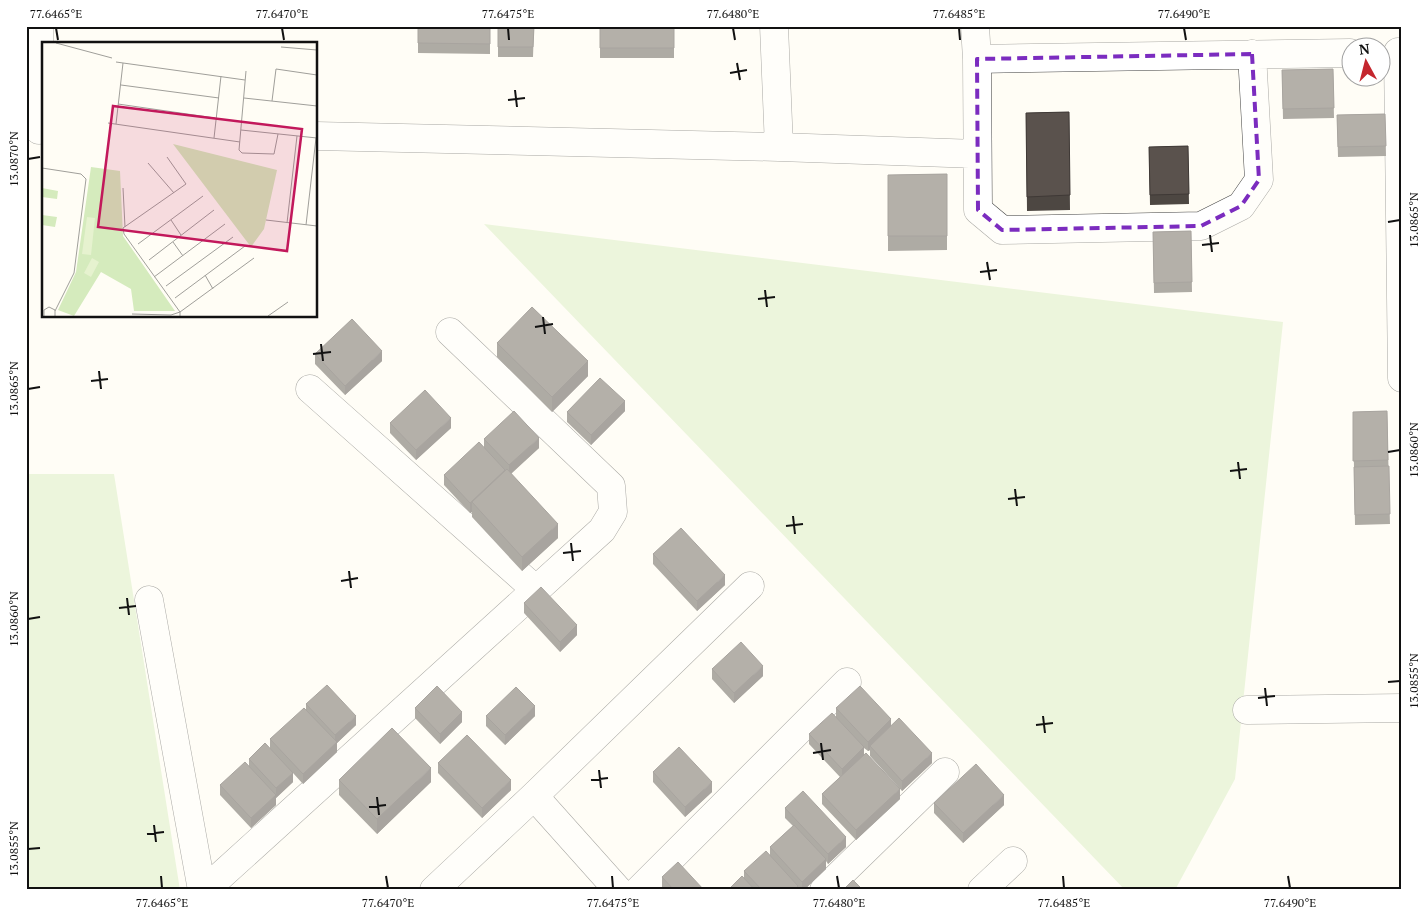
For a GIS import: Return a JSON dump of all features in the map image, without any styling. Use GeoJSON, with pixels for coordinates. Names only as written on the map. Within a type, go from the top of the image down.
{"type":"FeatureCollection","features":[{"type":"Feature","properties":{"kind":"street"},"geometry":{"type":"LineString","coordinates":[[36,130],[39,26]]}},
{"type":"Feature","properties":{"kind":"street"},"geometry":{"type":"LineString","coordinates":[[774,26],[779,147]]}},
{"type":"Feature","properties":{"kind":"street"},"geometry":{"type":"LineString","coordinates":[[975,26],[978,210],[1002,230],[1201,226],[1241,206],[1259,180],[1252,54]]}},
{"type":"Feature","properties":{"kind":"street"},"geometry":{"type":"LineString","coordinates":[[1394,52],[1402,378]]}},
{"type":"Feature","properties":{"kind":"street"},"geometry":{"type":"LineString","coordinates":[[977,59],[1340,53]]}},
{"type":"Feature","properties":{"kind":"street"},"geometry":{"type":"LineString","coordinates":[[318,136],[779,147],[977,154]]}},
{"type":"Feature","properties":{"kind":"street"},"geometry":{"type":"LineString","coordinates":[[204,890],[602,530],[613,512],[611,486],[450,332]]}},
{"type":"Feature","properties":{"kind":"street"},"geometry":{"type":"LineString","coordinates":[[310,389],[535,589]]}},
{"type":"Feature","properties":{"kind":"street"},"geometry":{"type":"LineString","coordinates":[[434,890],[534,796],[750,586]]}},
{"type":"Feature","properties":{"kind":"street"},"geometry":{"type":"LineString","coordinates":[[149,600],[204,890]]}},
{"type":"Feature","properties":{"kind":"street"},"geometry":{"type":"LineString","coordinates":[[639,890],[847,682]]}},
{"type":"Feature","properties":{"kind":"street"},"geometry":{"type":"LineString","coordinates":[[1247,710],[1402,708]]}},
{"type":"Feature","properties":{"kind":"street"},"geometry":{"type":"LineString","coordinates":[[824,890],[946,772]]}},
{"type":"Feature","properties":{"kind":"street"},"geometry":{"type":"LineString","coordinates":[[534,796],[618,890]]}},
{"type":"Feature","properties":{"kind":"street"},"geometry":{"type":"LineString","coordinates":[[982,890],[1013,861]]}},
{"type":"Feature","properties":{"kind":"highlighted area"},"geometry":{"type":"Polygon","coordinates":[[[1252,54],[1259,180],[1241,206],[1201,226],[1002,230],[978,210],[977,59],[1252,54]]]}},
{"type":"Feature","properties":{"kind":"green space"},"geometry":{"type":"Polygon","coordinates":[[[484,224],[1283,322],[1235,779],[1175,890],[1125,890],[484,224]]]}},
{"type":"Feature","properties":{"kind":"green space"},"geometry":{"type":"Polygon","coordinates":[[[26,474],[114,474],[180,890],[26,890],[26,474]]]}},
{"type":"Feature","properties":{"kind":"building"},"geometry":{"type":"Polygon","coordinates":[[[418,26],[490,26],[490,44],[418,43],[418,26]]]}},
{"type":"Feature","properties":{"kind":"building"},"geometry":{"type":"Polygon","coordinates":[[[498,26],[534,26],[533,47],[498,47],[498,26]]]}},
{"type":"Feature","properties":{"kind":"building"},"geometry":{"type":"Polygon","coordinates":[[[600,26],[674,26],[674,48],[600,48],[600,26]]]}},
{"type":"Feature","properties":{"kind":"building"},"geometry":{"type":"Polygon","coordinates":[[[1333,69],[1334,108],[1283,109],[1282,70],[1333,69]]]}},
{"type":"Feature","properties":{"kind":"building"},"geometry":{"type":"Polygon","coordinates":[[[1069,112],[1070,195],[1027,197],[1026,113],[1069,112]]]}},
{"type":"Feature","properties":{"kind":"building"},"geometry":{"type":"Polygon","coordinates":[[[1385,114],[1386,146],[1338,147],[1337,115],[1385,114]]]}},
{"type":"Feature","properties":{"kind":"building"},"geometry":{"type":"Polygon","coordinates":[[[1188,146],[1189,194],[1150,195],[1149,147],[1188,146]]]}},
{"type":"Feature","properties":{"kind":"building"},"geometry":{"type":"Polygon","coordinates":[[[947,174],[947,236],[888,236],[888,175],[947,174]]]}},
{"type":"Feature","properties":{"kind":"building"},"geometry":{"type":"Polygon","coordinates":[[[1191,231],[1192,282],[1154,283],[1153,232],[1191,231]]]}},
{"type":"Feature","properties":{"kind":"building"},"geometry":{"type":"Polygon","coordinates":[[[532,307],[588,361],[552,397],[497,343],[532,307]]]}},
{"type":"Feature","properties":{"kind":"building"},"geometry":{"type":"Polygon","coordinates":[[[352,319],[382,351],[345,386],[315,354],[352,319]]]}},
{"type":"Feature","properties":{"kind":"building"},"geometry":{"type":"Polygon","coordinates":[[[600,378],[625,401],[591,435],[567,412],[600,378]]]}},
{"type":"Feature","properties":{"kind":"building"},"geometry":{"type":"Polygon","coordinates":[[[425,390],[451,418],[416,450],[390,423],[425,390]]]}},
{"type":"Feature","properties":{"kind":"building"},"geometry":{"type":"Polygon","coordinates":[[[514,411],[539,438],[509,465],[484,439],[514,411]]]}},
{"type":"Feature","properties":{"kind":"building"},"geometry":{"type":"Polygon","coordinates":[[[1387,411],[1388,460],[1353,461],[1353,412],[1387,411]]]}},
{"type":"Feature","properties":{"kind":"building"},"geometry":{"type":"Polygon","coordinates":[[[479,442],[505,470],[470,503],[444,475],[479,442]]]}},
{"type":"Feature","properties":{"kind":"building"},"geometry":{"type":"Polygon","coordinates":[[[1389,466],[1390,514],[1355,515],[1354,467],[1389,466]]]}},
{"type":"Feature","properties":{"kind":"building"},"geometry":{"type":"Polygon","coordinates":[[[507,469],[558,524],[522,557],[472,502],[507,469]]]}},
{"type":"Feature","properties":{"kind":"building"},"geometry":{"type":"Polygon","coordinates":[[[681,528],[725,575],[697,601],[653,554],[681,528]]]}},
{"type":"Feature","properties":{"kind":"building"},"geometry":{"type":"Polygon","coordinates":[[[541,587],[577,625],[560,642],[524,603],[541,587]]]}},
{"type":"Feature","properties":{"kind":"building"},"geometry":{"type":"Polygon","coordinates":[[[741,642],[763,666],[734,693],[712,669],[741,642]]]}},
{"type":"Feature","properties":{"kind":"building"},"geometry":{"type":"Polygon","coordinates":[[[327,685],[356,716],[335,735],[306,704],[327,685]]]}},
{"type":"Feature","properties":{"kind":"building"},"geometry":{"type":"Polygon","coordinates":[[[437,686],[462,712],[440,734],[415,708],[437,686]]]}},
{"type":"Feature","properties":{"kind":"building"},"geometry":{"type":"Polygon","coordinates":[[[860,686],[891,719],[868,742],[836,708],[860,686]]]}},
{"type":"Feature","properties":{"kind":"building"},"geometry":{"type":"Polygon","coordinates":[[[516,687],[535,706],[505,735],[486,716],[516,687]]]}},
{"type":"Feature","properties":{"kind":"building"},"geometry":{"type":"Polygon","coordinates":[[[304,708],[337,742],[303,774],[270,739],[304,708]]]}},
{"type":"Feature","properties":{"kind":"building"},"geometry":{"type":"Polygon","coordinates":[[[832,713],[864,747],[842,769],[809,734],[832,713]]]}},
{"type":"Feature","properties":{"kind":"building"},"geometry":{"type":"Polygon","coordinates":[[[899,718],[932,753],[902,781],[870,746],[899,718]]]}},
{"type":"Feature","properties":{"kind":"building"},"geometry":{"type":"Polygon","coordinates":[[[392,728],[431,768],[377,819],[339,780],[392,728]]]}},
{"type":"Feature","properties":{"kind":"building"},"geometry":{"type":"Polygon","coordinates":[[[467,735],[511,780],[482,808],[438,763],[467,735]]]}},
{"type":"Feature","properties":{"kind":"building"},"geometry":{"type":"Polygon","coordinates":[[[265,743],[293,773],[276,788],[249,759],[265,743]]]}},
{"type":"Feature","properties":{"kind":"building"},"geometry":{"type":"Polygon","coordinates":[[[679,747],[712,782],[685,807],[653,772],[679,747]]]}},
{"type":"Feature","properties":{"kind":"building"},"geometry":{"type":"Polygon","coordinates":[[[866,753],[900,789],[856,830],[822,794],[866,753]]]}},
{"type":"Feature","properties":{"kind":"building"},"geometry":{"type":"Polygon","coordinates":[[[245,762],[276,795],[251,818],[220,785],[245,762]]]}},
{"type":"Feature","properties":{"kind":"building"},"geometry":{"type":"Polygon","coordinates":[[[976,764],[1004,795],[963,833],[934,803],[976,764]]]}},
{"type":"Feature","properties":{"kind":"building"},"geometry":{"type":"Polygon","coordinates":[[[803,791],[846,837],[828,854],[785,808],[803,791]]]}},
{"type":"Feature","properties":{"kind":"building"},"geometry":{"type":"Polygon","coordinates":[[[794,825],[826,859],[802,882],[770,847],[794,825]]]}},
{"type":"Feature","properties":{"kind":"building"},"geometry":{"type":"Polygon","coordinates":[[[766,851],[798,886],[794,890],[762,890],[744,871],[766,851]]]}},
{"type":"Feature","properties":{"kind":"building"},"geometry":{"type":"Polygon","coordinates":[[[678,862],[704,890],[674,890],[662,877],[678,862]]]}},
{"type":"Feature","properties":{"kind":"building"},"geometry":{"type":"Polygon","coordinates":[[[742,876],[755,890],[728,890],[742,876]]]}},
{"type":"Feature","properties":{"kind":"building"},"geometry":{"type":"Polygon","coordinates":[[[853,880],[863,890],[843,890],[853,880]]]}}]}
